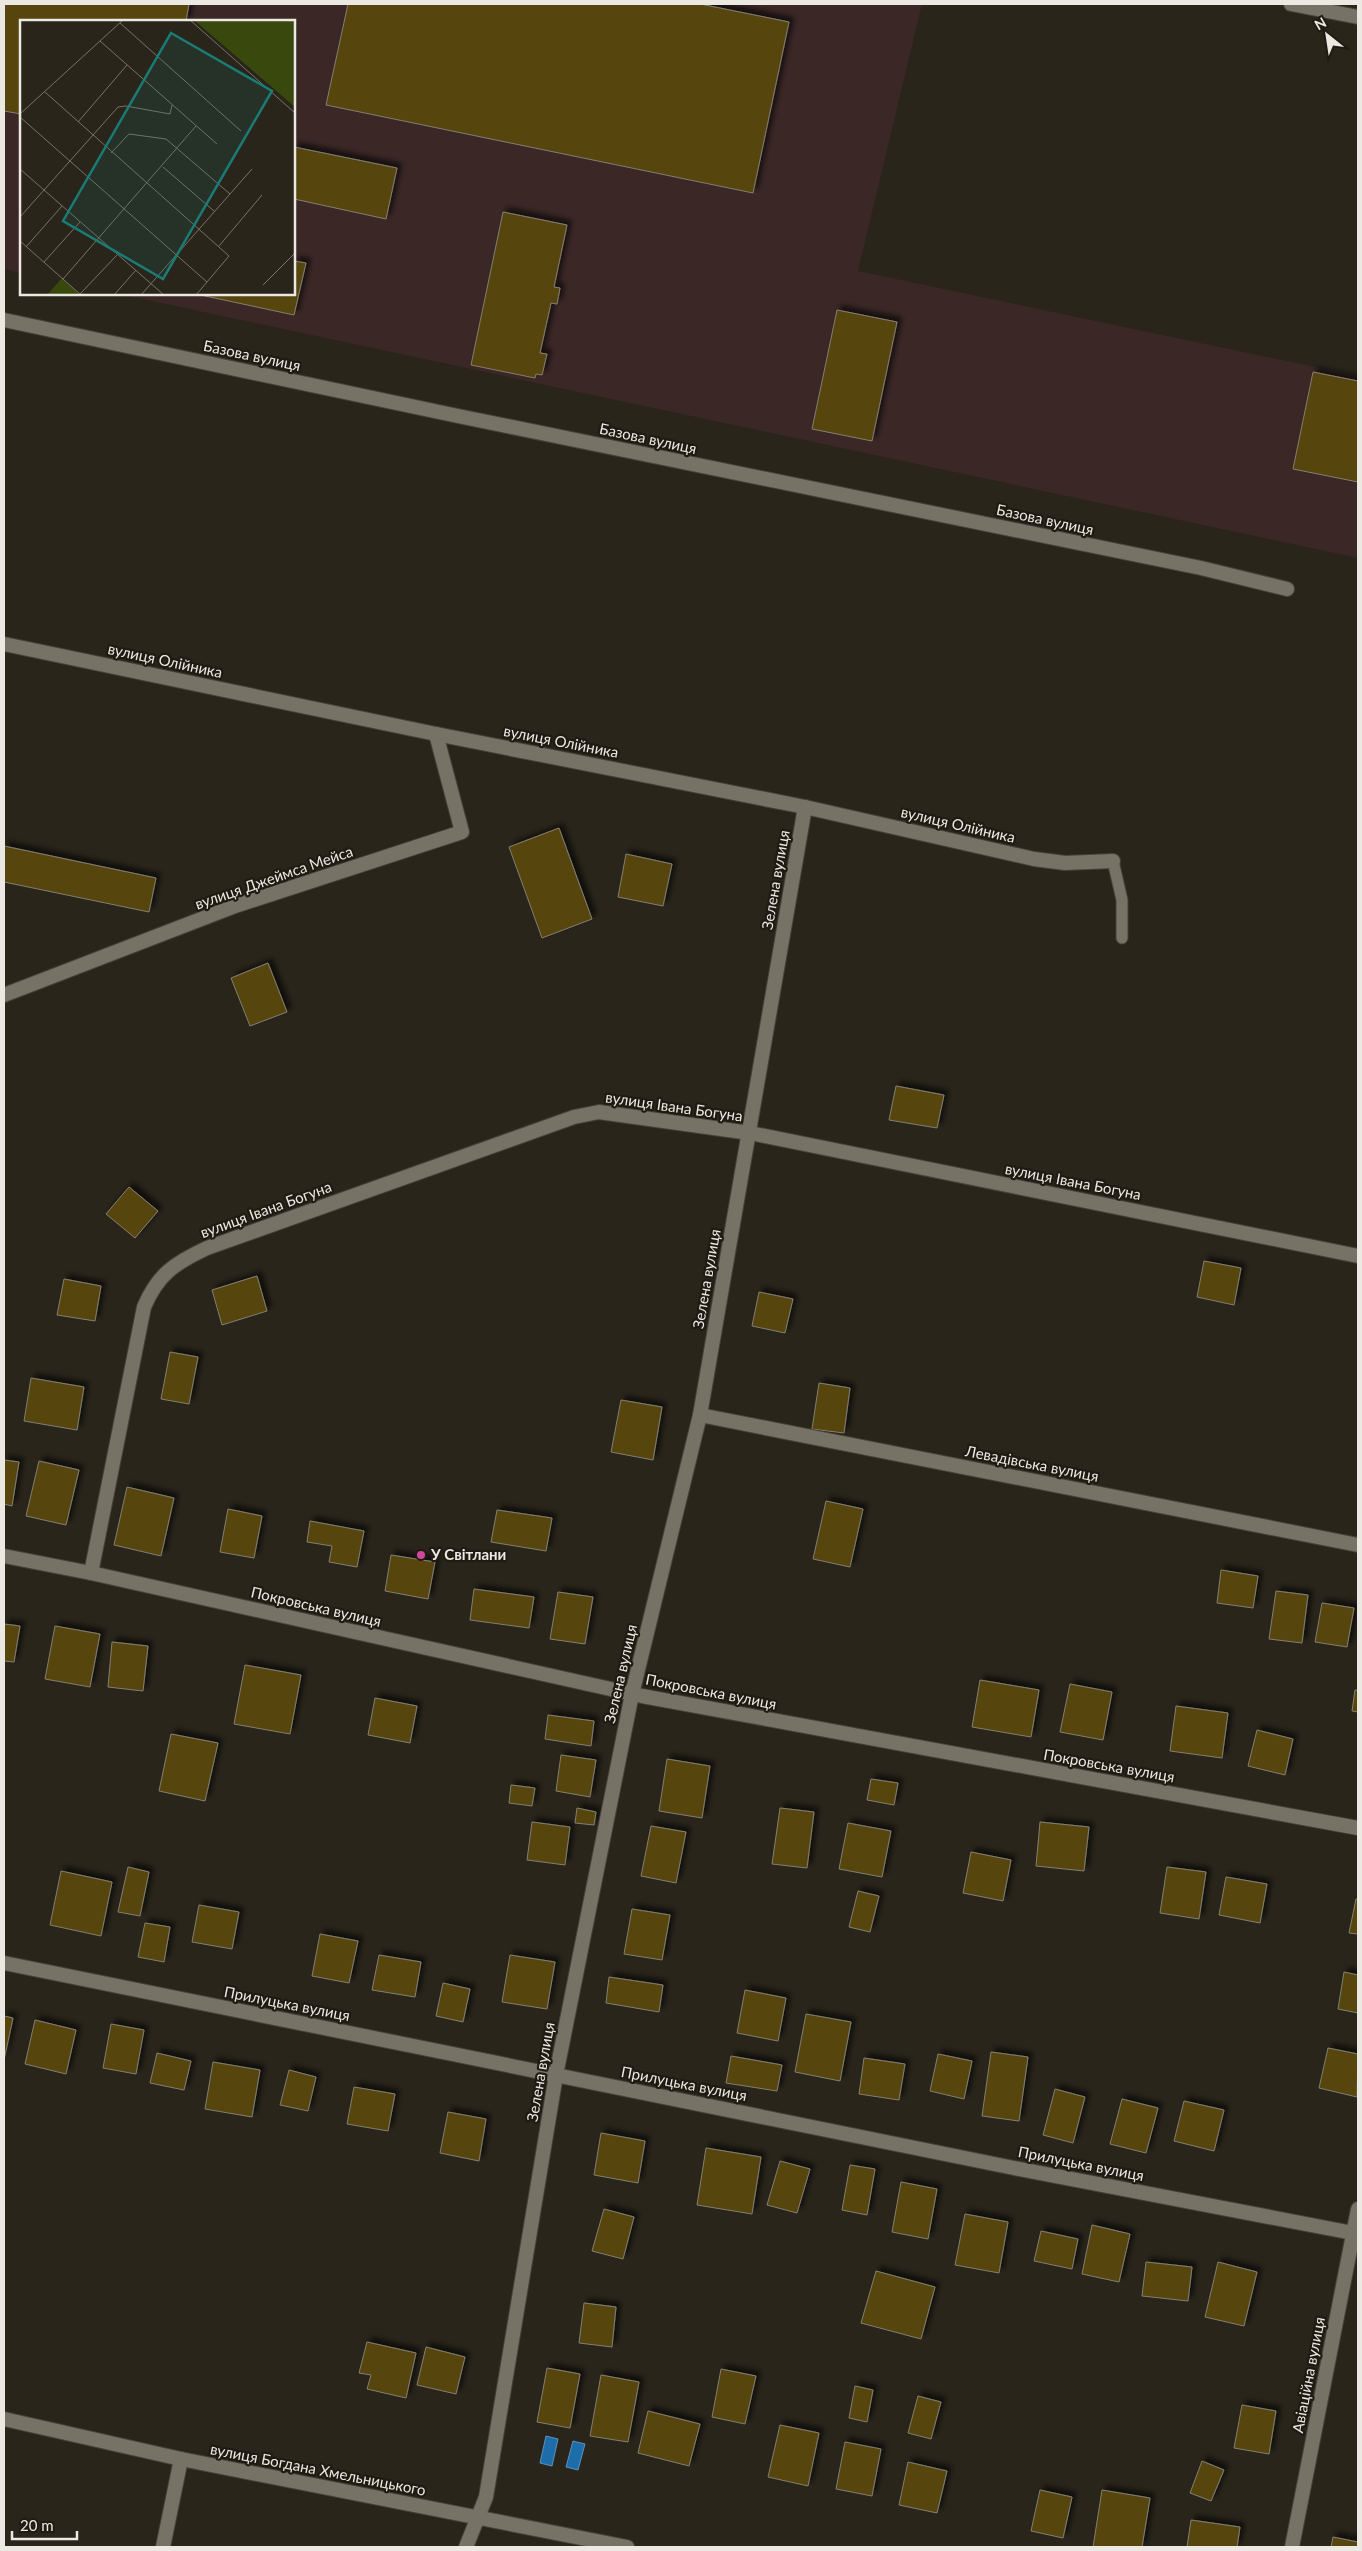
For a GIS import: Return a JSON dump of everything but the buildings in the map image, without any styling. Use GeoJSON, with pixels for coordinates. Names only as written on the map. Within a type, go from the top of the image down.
{"type":"FeatureCollection","features":[{"type":"Feature","properties":{"kind":"street"},"geometry":{"type":"LineString","coordinates":[[1291,4],[1358,17]]}},
{"type":"Feature","properties":{"kind":"street","name":"Базова вулиця"},"geometry":{"type":"LineString","coordinates":[[4,320],[467,418],[1201,568],[1287,589]]}},
{"type":"Feature","properties":{"kind":"street","name":"вулиця Олійника"},"geometry":{"type":"LineString","coordinates":[[4,644],[436,734],[805,807],[1034,859],[1065,863],[1113,861]]}},
{"type":"Feature","properties":{"kind":"street","name":"вулиця Джеймса Мейса"},"geometry":{"type":"LineString","coordinates":[[4,995],[235,906],[462,832],[436,734]]}},
{"type":"Feature","properties":{"kind":"street","name":"Зелена вулиця"},"geometry":{"type":"LineString","coordinates":[[466,2547],[486,2497],[556,2075],[632,1694],[700,1415],[805,807]]}},
{"type":"Feature","properties":{"kind":"street","name":"вулиця Івана Богуна"},"geometry":{"type":"LineString","coordinates":[[91,1573],[144,1307],[152,1288],[166,1272],[184,1258],[207,1248],[574,1117],[599,1112],[750,1133],[1358,1256]]}},
{"type":"Feature","properties":{"kind":"street","name":"Левадівська вулиця"},"geometry":{"type":"LineString","coordinates":[[700,1415],[1358,1545]]}},
{"type":"Feature","properties":{"kind":"street","name":"Покровська вулиця"},"geometry":{"type":"LineString","coordinates":[[4,1556],[91,1573],[632,1694],[1358,1828]]}},
{"type":"Feature","properties":{"kind":"street","name":"Прилуцька вулиця"},"geometry":{"type":"LineString","coordinates":[[4,1963],[1014,2168],[1356,2234]]}},
{"type":"Feature","properties":{"kind":"street","name":"Авіаційна вулиця"},"geometry":{"type":"LineString","coordinates":[[1292,2547],[1356,2234],[1358,2209]]}},
{"type":"Feature","properties":{"kind":"street","name":"вулиця Богдана Хмельницького"},"geometry":{"type":"LineString","coordinates":[[4,2419],[181,2459],[476,2519],[627,2547]]}},
{"type":"Feature","properties":{"kind":"street"},"geometry":{"type":"LineString","coordinates":[[163,2547],[181,2459]]}},
{"type":"Feature","properties":{"kind":"lane"},"geometry":{"type":"LineString","coordinates":[[1113,861],[1122,900],[1122,938]]}},
{"type":"Feature","properties":{"kind":"shaded area"},"geometry":{"type":"Polygon","coordinates":[[[4,4],[922,4],[858,271],[1358,376],[1358,558],[124,295],[295,295],[295,20],[20,20],[20,273],[4,269],[4,4]]]}},
{"type":"Feature","properties":{"kind":"water"},"geometry":{"type":"Polygon","coordinates":[[[546,2436],[558,2439],[552,2466],[540,2463],[546,2436]]]}},
{"type":"Feature","properties":{"kind":"water"},"geometry":{"type":"Polygon","coordinates":[[[573,2441],[585,2444],[578,2470],[566,2467],[573,2441]]]}},
{"type":"Feature","properties":{"kind":"place","name":"У Світлани"},"geometry":{"type":"Point","coordinates":[421,1555]}}]}
